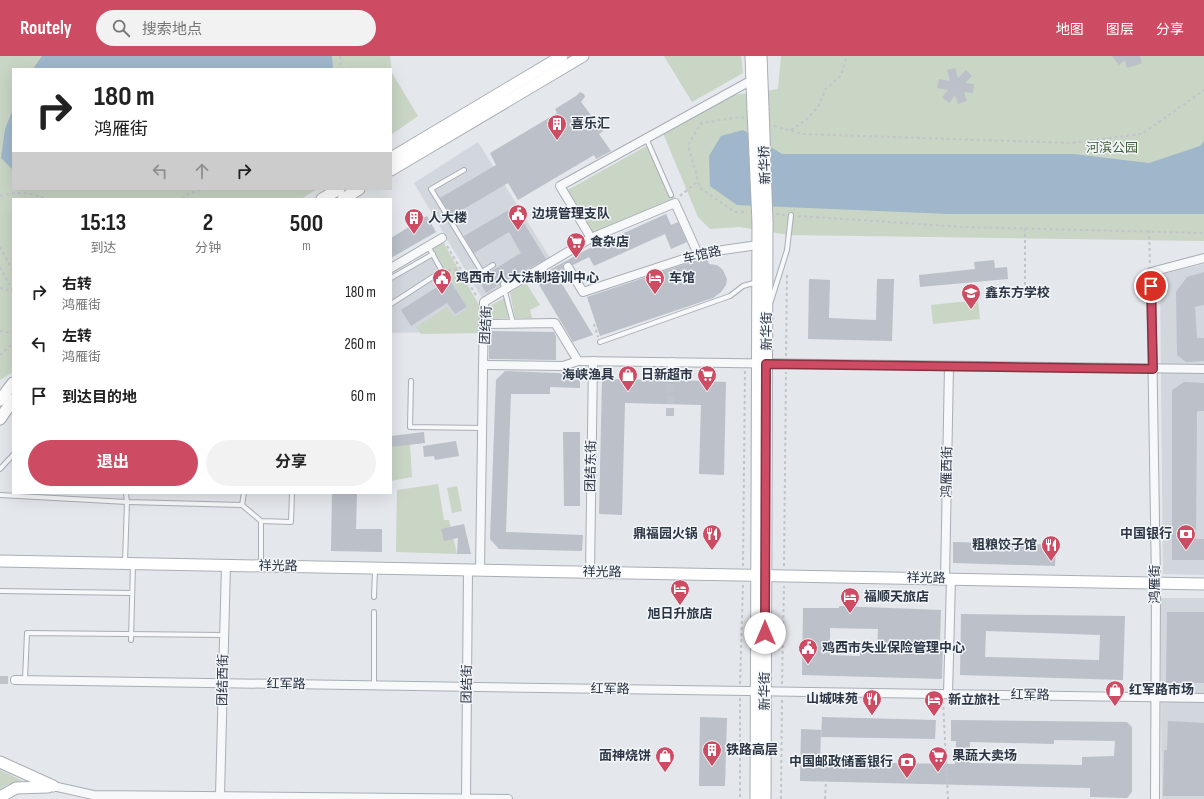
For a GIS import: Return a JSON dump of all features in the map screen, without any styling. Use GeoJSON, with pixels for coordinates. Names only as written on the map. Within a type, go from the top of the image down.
{"type":"FeatureCollection","features":[{"type":"Feature","properties":{"kind":"street"},"geometry":{"type":"LineString","coordinates":[[392,157],[562,56]]}},
{"type":"Feature","properties":{"kind":"street"},"geometry":{"type":"LineString","coordinates":[[392,169],[583,56]]}},
{"type":"Feature","properties":{"kind":"street"},"geometry":{"type":"LineString","coordinates":[[751,56],[754,112]]}},
{"type":"Feature","properties":{"kind":"street"},"geometry":{"type":"LineString","coordinates":[[754,112],[761,56]]}},
{"type":"Feature","properties":{"kind":"street"},"geometry":{"type":"LineString","coordinates":[[591,238],[560,186],[752,80]]}},
{"type":"Feature","properties":{"kind":"street","name":"新华桥"},"geometry":{"type":"LineString","coordinates":[[754,112],[769,219]]}},
{"type":"Feature","properties":{"kind":"street"},"geometry":{"type":"LineString","coordinates":[[324,198],[337,190]]}},
{"type":"Feature","properties":{"kind":"street"},"geometry":{"type":"LineString","coordinates":[[345,198],[357,190]]}},
{"type":"Feature","properties":{"kind":"street"},"geometry":{"type":"LineString","coordinates":[[668,206],[675,203],[698,254]]}},
{"type":"Feature","properties":{"kind":"street","name":"团结街"},"geometry":{"type":"LineString","coordinates":[[480,570],[484,302],[504,286],[591,238],[668,206]]}},
{"type":"Feature","properties":{"kind":"street","name":"新华街"},"geometry":{"type":"LineString","coordinates":[[765,799],[761,691],[762,364],[758,282],[758,245],[769,219]]}},
{"type":"Feature","properties":{"kind":"street","name":"新华街"},"geometry":{"type":"LineString","coordinates":[[762,364],[767,314],[769,219]]}},
{"type":"Feature","properties":{"kind":"street"},"geometry":{"type":"LineString","coordinates":[[392,267],[442,238]]}},
{"type":"Feature","properties":{"kind":"street","name":"车馆路"},"geometry":{"type":"LineString","coordinates":[[568,268],[582,292],[698,254],[758,245]]}},
{"type":"Feature","properties":{"kind":"street"},"geometry":{"type":"LineString","coordinates":[[1151,272],[1204,258]]}},
{"type":"Feature","properties":{"kind":"street","name":"鸿雁街"},"geometry":{"type":"LineString","coordinates":[[1151,272],[1156,583],[1155,799]]}},
{"type":"Feature","properties":{"kind":"street"},"geometry":{"type":"LineString","coordinates":[[484,324],[555,323],[578,361]]}},
{"type":"Feature","properties":{"kind":"street"},"geometry":{"type":"LineString","coordinates":[[484,365],[563,366],[578,361],[593,361],[1204,369]]}},
{"type":"Feature","properties":{"kind":"street","name":"团结东街"},"geometry":{"type":"LineString","coordinates":[[590,572],[593,361]]}},
{"type":"Feature","properties":{"kind":"street"},"geometry":{"type":"LineString","coordinates":[[671,378],[672,362]]}},
{"type":"Feature","properties":{"kind":"street","name":"鸿雁西街"},"geometry":{"type":"LineString","coordinates":[[945,694],[948,579],[949,366]]}},
{"type":"Feature","properties":{"kind":"street"},"geometry":{"type":"LineString","coordinates":[[0,400],[12,384]]}},
{"type":"Feature","properties":{"kind":"street"},"geometry":{"type":"LineString","coordinates":[[0,419],[12,401]]}},
{"type":"Feature","properties":{"kind":"street","name":"祥光路"},"geometry":{"type":"LineString","coordinates":[[1,563],[226,565],[1204,584]]}},
{"type":"Feature","properties":{"kind":"street","name":"团结西街"},"geometry":{"type":"LineString","coordinates":[[220,795],[226,565]]}},
{"type":"Feature","properties":{"kind":"street","name":"团结街"},"geometry":{"type":"LineString","coordinates":[[466,799],[468,570]]}},
{"type":"Feature","properties":{"kind":"street","name":"红军路"},"geometry":{"type":"LineString","coordinates":[[15,680],[1204,698]]}},
{"type":"Feature","properties":{"kind":"street","name":"新华街"},"geometry":{"type":"LineString","coordinates":[[756,799],[761,691]]}},
{"type":"Feature","properties":{"kind":"street"},"geometry":{"type":"LineString","coordinates":[[0,762],[52,786],[93,797],[220,795],[298,798],[508,799]]}},
{"type":"Feature","properties":{"kind":"street"},"geometry":{"type":"LineString","coordinates":[[0,797],[16,788],[52,786]]}},
{"type":"Feature","properties":{"kind":"lane"},"geometry":{"type":"LineString","coordinates":[[646,138],[671,195]]}},
{"type":"Feature","properties":{"kind":"lane"},"geometry":{"type":"LineString","coordinates":[[464,170],[431,190],[482,272],[493,265]]}},
{"type":"Feature","properties":{"kind":"lane"},"geometry":{"type":"LineString","coordinates":[[767,314],[786,250],[791,215]]}},
{"type":"Feature","properties":{"kind":"lane"},"geometry":{"type":"LineString","coordinates":[[392,303],[442,270],[428,246]]}},
{"type":"Feature","properties":{"kind":"lane"},"geometry":{"type":"LineString","coordinates":[[392,277],[433,254]]}},
{"type":"Feature","properties":{"kind":"lane"},"geometry":{"type":"LineString","coordinates":[[600,342],[730,296],[743,286],[758,282]]}},
{"type":"Feature","properties":{"kind":"lane"},"geometry":{"type":"LineString","coordinates":[[504,286],[513,323]]}},
{"type":"Feature","properties":{"kind":"lane"},"geometry":{"type":"LineString","coordinates":[[411,381],[410,427],[483,428]]}},
{"type":"Feature","properties":{"kind":"lane"},"geometry":{"type":"LineString","coordinates":[[0,469],[12,456]]}},
{"type":"Feature","properties":{"kind":"lane"},"geometry":{"type":"LineString","coordinates":[[126,494],[129,564],[132,593],[130,640]]}},
{"type":"Feature","properties":{"kind":"lane"},"geometry":{"type":"LineString","coordinates":[[242,505],[244,494]]}},
{"type":"Feature","properties":{"kind":"lane"},"geometry":{"type":"LineString","coordinates":[[0,495],[127,502],[242,505],[261,521],[291,522],[292,494]]}},
{"type":"Feature","properties":{"kind":"lane"},"geometry":{"type":"LineString","coordinates":[[260,566],[261,521]]}},
{"type":"Feature","properties":{"kind":"lane"},"geometry":{"type":"LineString","coordinates":[[374,597],[375,568]]}},
{"type":"Feature","properties":{"kind":"lane"},"geometry":{"type":"LineString","coordinates":[[0,591],[132,593]]}},
{"type":"Feature","properties":{"kind":"lane"},"geometry":{"type":"LineString","coordinates":[[374,612],[374,685]]}},
{"type":"Feature","properties":{"kind":"lane"},"geometry":{"type":"LineString","coordinates":[[25,680],[27,633],[224,635]]}},
{"type":"Feature","properties":{"kind":"path"},"geometry":{"type":"LineString","coordinates":[[340,56],[341,68]]}},
{"type":"Feature","properties":{"kind":"path"},"geometry":{"type":"LineString","coordinates":[[791,130],[806,120],[818,107],[825,90],[841,75],[847,56]]}},
{"type":"Feature","properties":{"kind":"path"},"geometry":{"type":"LineString","coordinates":[[769,124],[803,134],[1071,143],[1142,134],[1204,90]]}},
{"type":"Feature","properties":{"kind":"path"},"geometry":{"type":"LineString","coordinates":[[751,213],[736,212],[700,188],[688,145],[701,122],[740,117],[754,112]]}},
{"type":"Feature","properties":{"kind":"path"},"geometry":{"type":"LineString","coordinates":[[772,124],[772,132]]}},
{"type":"Feature","properties":{"kind":"path"},"geometry":{"type":"LineString","coordinates":[[668,206],[698,181]]}},
{"type":"Feature","properties":{"kind":"path"},"geometry":{"type":"LineString","coordinates":[[183,198],[188,194],[200,190]]}},
{"type":"Feature","properties":{"kind":"path"},"geometry":{"type":"LineString","coordinates":[[0,196],[13,192],[30,193],[43,198]]}},
{"type":"Feature","properties":{"kind":"path"},"geometry":{"type":"LineString","coordinates":[[769,219],[775,210]]}},
{"type":"Feature","properties":{"kind":"path"},"geometry":{"type":"LineString","coordinates":[[769,219],[791,215],[964,227],[1149,230],[1204,233]]}},
{"type":"Feature","properties":{"kind":"path"},"geometry":{"type":"LineString","coordinates":[[1025,228],[1025,297]]}},
{"type":"Feature","properties":{"kind":"path"},"geometry":{"type":"LineString","coordinates":[[1149,230],[1151,272]]}},
{"type":"Feature","properties":{"kind":"path"},"geometry":{"type":"LineString","coordinates":[[442,238],[484,306]]}},
{"type":"Feature","properties":{"kind":"path"},"geometry":{"type":"LineString","coordinates":[[0,247],[12,269]]}},
{"type":"Feature","properties":{"kind":"path"},"geometry":{"type":"LineString","coordinates":[[781,799],[787,272],[782,263]]}},
{"type":"Feature","properties":{"kind":"path"},"geometry":{"type":"LineString","coordinates":[[0,267],[12,289]]}},
{"type":"Feature","properties":{"kind":"path"},"geometry":{"type":"LineString","coordinates":[[442,270],[460,269]]}},
{"type":"Feature","properties":{"kind":"path"},"geometry":{"type":"LineString","coordinates":[[0,288],[12,291]]}},
{"type":"Feature","properties":{"kind":"path"},"geometry":{"type":"LineString","coordinates":[[594,324],[600,342]]}},
{"type":"Feature","properties":{"kind":"path"},"geometry":{"type":"LineString","coordinates":[[0,331],[12,333]]}},
{"type":"Feature","properties":{"kind":"path"},"geometry":{"type":"LineString","coordinates":[[0,355],[12,344]]}},
{"type":"Feature","properties":{"kind":"path"},"geometry":{"type":"LineString","coordinates":[[945,694],[948,799]]}},
{"type":"Feature","properties":{"kind":"path"},"geometry":{"type":"LineString","coordinates":[[825,799],[826,780]]}},
{"type":"Feature","properties":{"kind":"shaded area"},"geometry":{"type":"Polygon","coordinates":[[[478,142],[550,258],[482,298],[414,183],[478,142]]]}},
{"type":"Feature","properties":{"kind":"shaded area"},"geometry":{"type":"Polygon","coordinates":[[[443,246],[475,304],[474,331],[392,333],[392,276],[443,246]]]}},
{"type":"Feature","properties":{"kind":"shaded area"},"geometry":{"type":"Polygon","coordinates":[[[1204,264],[1204,575],[1163,574],[1160,275],[1204,264]]]}},
{"type":"Feature","properties":{"kind":"shaded area"},"geometry":{"type":"Polygon","coordinates":[[[1160,598],[1204,598],[1204,799],[1162,799],[1160,598]]]}},
{"type":"Feature","properties":{"kind":"green space"},"geometry":{"type":"Polygon","coordinates":[[[0,56],[390,56],[391,68],[347,68],[347,65],[346,68],[12,68],[12,190],[315,190],[303,198],[12,198],[12,373],[0,380],[0,56]]]}},
{"type":"Feature","properties":{"kind":"green space"},"geometry":{"type":"Polygon","coordinates":[[[664,56],[741,56],[743,73],[692,102],[664,56]]]}},
{"type":"Feature","properties":{"kind":"green space","name":"河滨公园"},"geometry":{"type":"Polygon","coordinates":[[[781,56],[1204,56],[1204,241],[789,235],[739,227],[710,229],[698,217],[660,126],[734,95],[778,89],[781,56]]]}},
{"type":"Feature","properties":{"kind":"green space"},"geometry":{"type":"Polygon","coordinates":[[[392,73],[418,116],[392,134],[392,73]]]}},
{"type":"Feature","properties":{"kind":"green space"},"geometry":{"type":"Polygon","coordinates":[[[650,144],[675,198],[592,234],[566,191],[650,144]]]}},
{"type":"Feature","properties":{"kind":"green space"},"geometry":{"type":"Polygon","coordinates":[[[443,242],[479,305],[479,333],[421,334],[416,327],[447,307],[454,317],[468,308],[433,249],[443,242]]]}},
{"type":"Feature","properties":{"kind":"green space"},"geometry":{"type":"Polygon","coordinates":[[[526,283],[540,305],[530,310],[532,318],[515,318],[510,293],[526,283]]]}},
{"type":"Feature","properties":{"kind":"green space"},"geometry":{"type":"Polygon","coordinates":[[[504,298],[508,318],[489,319],[488,307],[504,298]]]}},
{"type":"Feature","properties":{"kind":"green space"},"geometry":{"type":"Polygon","coordinates":[[[978,300],[980,319],[933,324],[931,305],[978,300]]]}},
{"type":"Feature","properties":{"kind":"green space"},"geometry":{"type":"Polygon","coordinates":[[[410,444],[412,477],[392,481],[392,447],[410,444]]]}},
{"type":"Feature","properties":{"kind":"green space"},"geometry":{"type":"Polygon","coordinates":[[[438,484],[444,520],[449,520],[457,554],[396,552],[397,490],[438,484]]]}},
{"type":"Feature","properties":{"kind":"green space"},"geometry":{"type":"Polygon","coordinates":[[[457,486],[462,511],[452,513],[447,488],[457,486]]]}},
{"type":"Feature","properties":{"kind":"green space"},"geometry":{"type":"Polygon","coordinates":[[[0,770],[23,781],[7,785],[0,789],[0,770]]]}},
{"type":"Feature","properties":{"kind":"water"},"geometry":{"type":"Polygon","coordinates":[[[42,56],[332,56],[333,68],[34,68],[42,56]]]}},
{"type":"Feature","properties":{"kind":"water"},"geometry":{"type":"Polygon","coordinates":[[[12,112],[12,169],[1,158],[5,129],[12,112]]]}},
{"type":"Feature","properties":{"kind":"water"},"geometry":{"type":"Polygon","coordinates":[[[743,130],[782,154],[1073,154],[1149,163],[1200,146],[1204,141],[1204,214],[949,214],[737,205],[710,186],[709,156],[721,136],[743,130]]]}},
{"type":"Feature","properties":{"kind":"building"},"geometry":{"type":"Polygon","coordinates":[[[1112,56],[1140,56],[1142,63],[1127,68],[1125,60],[1119,65],[1112,56]]]}},
{"type":"Feature","properties":{"kind":"building"},"geometry":{"type":"Polygon","coordinates":[[[955,68],[958,78],[966,70],[972,76],[965,83],[974,84],[973,93],[964,92],[967,101],[958,104],[955,95],[949,103],[942,97],[948,90],[937,88],[939,79],[950,81],[947,70],[955,68]]]}},
{"type":"Feature","properties":{"kind":"building","name":"喜乐汇"},"geometry":{"type":"Polygon","coordinates":[[[580,92],[584,94],[585,97],[581,102],[603,131],[599,134],[611,151],[596,159],[594,155],[518,200],[508,183],[452,216],[440,198],[496,165],[490,153],[557,113],[555,109],[580,92]]]}},
{"type":"Feature","properties":{"kind":"building"},"geometry":{"type":"Polygon","coordinates":[[[514,207],[546,259],[505,281],[501,281],[500,284],[486,293],[478,279],[521,253],[509,232],[474,253],[464,236],[514,207]]]}},
{"type":"Feature","properties":{"kind":"building"},"geometry":{"type":"Polygon","coordinates":[[[666,214],[671,225],[678,222],[687,242],[671,249],[665,234],[594,266],[589,257],[573,265],[568,262],[563,264],[564,270],[556,274],[593,335],[573,342],[535,278],[586,250],[666,214]]]}},
{"type":"Feature","properties":{"kind":"building","name":"人大楼"},"geometry":{"type":"Polygon","coordinates":[[[427,216],[436,232],[392,257],[392,237],[427,216]]]}},
{"type":"Feature","properties":{"kind":"building","name":"车馆"},"geometry":{"type":"Polygon","coordinates":[[[703,258],[707,258],[709,264],[717,265],[723,270],[727,279],[726,285],[721,292],[713,298],[600,336],[587,297],[703,258]]]}},
{"type":"Feature","properties":{"kind":"building"},"geometry":{"type":"Polygon","coordinates":[[[994,260],[995,268],[1007,267],[1008,279],[920,287],[919,275],[975,269],[974,262],[994,260]]]}},
{"type":"Feature","properties":{"kind":"building"},"geometry":{"type":"Polygon","coordinates":[[[1204,272],[1204,305],[1195,307],[1197,338],[1204,338],[1204,361],[1186,362],[1177,355],[1176,292],[1187,277],[1204,272]]]}},
{"type":"Feature","properties":{"kind":"building","name":"鸡西市人大法制培训中心"},"geometry":{"type":"Polygon","coordinates":[[[448,277],[467,307],[455,314],[447,303],[411,326],[401,310],[437,287],[436,285],[448,277]]]}},
{"type":"Feature","properties":{"kind":"building"},"geometry":{"type":"Polygon","coordinates":[[[809,279],[830,280],[829,318],[876,320],[877,279],[894,279],[892,341],[808,339],[809,279]]]}},
{"type":"Feature","properties":{"kind":"building"},"geometry":{"type":"Polygon","coordinates":[[[489,331],[554,332],[556,336],[556,360],[489,359],[489,331]]]}},
{"type":"Feature","properties":{"kind":"building"},"geometry":{"type":"Polygon","coordinates":[[[505,371],[580,374],[580,388],[550,387],[550,394],[511,394],[506,532],[583,535],[582,551],[499,549],[490,539],[496,380],[505,371]]]}},
{"type":"Feature","properties":{"kind":"building"},"geometry":{"type":"Polygon","coordinates":[[[602,379],[666,380],[671,383],[676,380],[726,382],[724,475],[699,474],[701,405],[625,403],[622,515],[599,514],[602,379]]]}},
{"type":"Feature","properties":{"kind":"building"},"geometry":{"type":"Polygon","coordinates":[[[1184,382],[1204,383],[1204,411],[1197,411],[1196,539],[1204,539],[1204,560],[1172,560],[1172,390],[1184,382]]]}},
{"type":"Feature","properties":{"kind":"building"},"geometry":{"type":"Polygon","coordinates":[[[424,432],[425,443],[392,447],[392,436],[424,432]]]}},
{"type":"Feature","properties":{"kind":"building"},"geometry":{"type":"Polygon","coordinates":[[[563,432],[580,432],[580,506],[564,506],[563,432]]]}},
{"type":"Feature","properties":{"kind":"building"},"geometry":{"type":"Polygon","coordinates":[[[456,441],[459,456],[435,460],[434,456],[424,457],[423,446],[456,441]]]}},
{"type":"Feature","properties":{"kind":"building"},"geometry":{"type":"Polygon","coordinates":[[[332,494],[357,494],[356,529],[382,529],[382,552],[331,551],[332,494]]]}},
{"type":"Feature","properties":{"kind":"building"},"geometry":{"type":"Polygon","coordinates":[[[464,524],[471,554],[457,554],[458,538],[444,541],[441,529],[464,524]]]}},
{"type":"Feature","properties":{"kind":"building"},"geometry":{"type":"Polygon","coordinates":[[[953,542],[1056,545],[1055,566],[953,563],[953,542]]]}},
{"type":"Feature","properties":{"kind":"building"},"geometry":{"type":"Polygon","coordinates":[[[839,606],[941,610],[940,643],[943,643],[942,679],[802,675],[803,608],[839,608],[839,606]],[[830,628],[830,655],[860,656],[860,648],[877,649],[878,629],[830,628]]]}},
{"type":"Feature","properties":{"kind":"building"},"geometry":{"type":"Polygon","coordinates":[[[1167,612],[1204,612],[1204,683],[1166,683],[1167,612]]]}},
{"type":"Feature","properties":{"kind":"building"},"geometry":{"type":"Polygon","coordinates":[[[961,614],[1125,616],[1123,680],[960,675],[961,614]],[[986,631],[985,657],[1099,660],[1100,635],[986,631]]]}},
{"type":"Feature","properties":{"kind":"building","name":"铁路高层"},"geometry":{"type":"Polygon","coordinates":[[[700,717],[727,718],[725,786],[699,786],[700,717]]]}},
{"type":"Feature","properties":{"kind":"building"},"geometry":{"type":"Polygon","coordinates":[[[822,717],[936,720],[935,739],[821,737],[822,717]]]}},
{"type":"Feature","properties":{"kind":"building"},"geometry":{"type":"Polygon","coordinates":[[[951,720],[1127,722],[1132,727],[1132,792],[1127,798],[1090,797],[1090,788],[800,781],[801,729],[821,730],[820,762],[955,764],[956,741],[951,741],[951,720]],[[1054,740],[1054,744],[970,742],[970,763],[1082,765],[1082,757],[1114,756],[1115,741],[1054,740]]]}},
{"type":"Feature","properties":{"kind":"building"},"geometry":{"type":"Polygon","coordinates":[[[1168,721],[1204,723],[1204,796],[1163,796],[1164,750],[1167,750],[1168,721]]]}},
{"type":"Feature","properties":{"kind":"tunnel"},"geometry":{"type":"LineString","coordinates":[[670,416],[671,378]]}},
{"type":"Feature","properties":{"kind":"tunnel"},"geometry":{"type":"LineString","coordinates":[[0,680],[15,680]]}},
{"type":"Feature","properties":{"kind":"place","name":"喜乐汇"},"geometry":{"type":"Point","coordinates":[557,141]}},
{"type":"Feature","properties":{"kind":"place","name":"边境管理支队"},"geometry":{"type":"Point","coordinates":[518,231]}},
{"type":"Feature","properties":{"kind":"place","name":"人大楼"},"geometry":{"type":"Point","coordinates":[414,235]}},
{"type":"Feature","properties":{"kind":"place","name":"食杂店"},"geometry":{"type":"Point","coordinates":[576,259]}},
{"type":"Feature","properties":{"kind":"place","name":"鸡西市人大法制培训中心"},"geometry":{"type":"Point","coordinates":[442,295]}},
{"type":"Feature","properties":{"kind":"place","name":"车馆"},"geometry":{"type":"Point","coordinates":[655,295]}},
{"type":"Feature","properties":{"kind":"place","name":"鑫东方学校"},"geometry":{"type":"Point","coordinates":[971,310]}},
{"type":"Feature","properties":{"kind":"place","name":"海峡渔具"},"geometry":{"type":"Point","coordinates":[628,392]}},
{"type":"Feature","properties":{"kind":"place","name":"日新超市"},"geometry":{"type":"Point","coordinates":[707,392]}},
{"type":"Feature","properties":{"kind":"place","name":"鼎福园火锅"},"geometry":{"type":"Point","coordinates":[712,551]}},
{"type":"Feature","properties":{"kind":"place","name":"中国银行"},"geometry":{"type":"Point","coordinates":[1186,551]}},
{"type":"Feature","properties":{"kind":"place","name":"粗粮饺子馆"},"geometry":{"type":"Point","coordinates":[1051,562]}},
{"type":"Feature","properties":{"kind":"place","name":"旭日升旅店"},"geometry":{"type":"Point","coordinates":[680,606]}},
{"type":"Feature","properties":{"kind":"place","name":"福顺天旅店"},"geometry":{"type":"Point","coordinates":[850,614]}},
{"type":"Feature","properties":{"kind":"place","name":"鸡西市失业保险管理中心"},"geometry":{"type":"Point","coordinates":[808,665]}},
{"type":"Feature","properties":{"kind":"place","name":"红军路市场"},"geometry":{"type":"Point","coordinates":[1115,707]}},
{"type":"Feature","properties":{"kind":"place","name":"山城味苑"},"geometry":{"type":"Point","coordinates":[872,716]}},
{"type":"Feature","properties":{"kind":"place","name":"新立旅社"},"geometry":{"type":"Point","coordinates":[934,717]}},
{"type":"Feature","properties":{"kind":"place","name":"铁路高层"},"geometry":{"type":"Point","coordinates":[712,767]}},
{"type":"Feature","properties":{"kind":"place","name":"面神烧饼"},"geometry":{"type":"Point","coordinates":[665,773]}},
{"type":"Feature","properties":{"kind":"place","name":"果蔬大卖场"},"geometry":{"type":"Point","coordinates":[938,773]}},
{"type":"Feature","properties":{"kind":"place","name":"中国邮政储蓄银行"},"geometry":{"type":"Point","coordinates":[907,779]}},
{"type":"Feature","properties":{"kind":"route"},"geometry":{"type":"LineString","coordinates":[[765,633],[766,364],[1153,369],[1151,286]]}}]}
